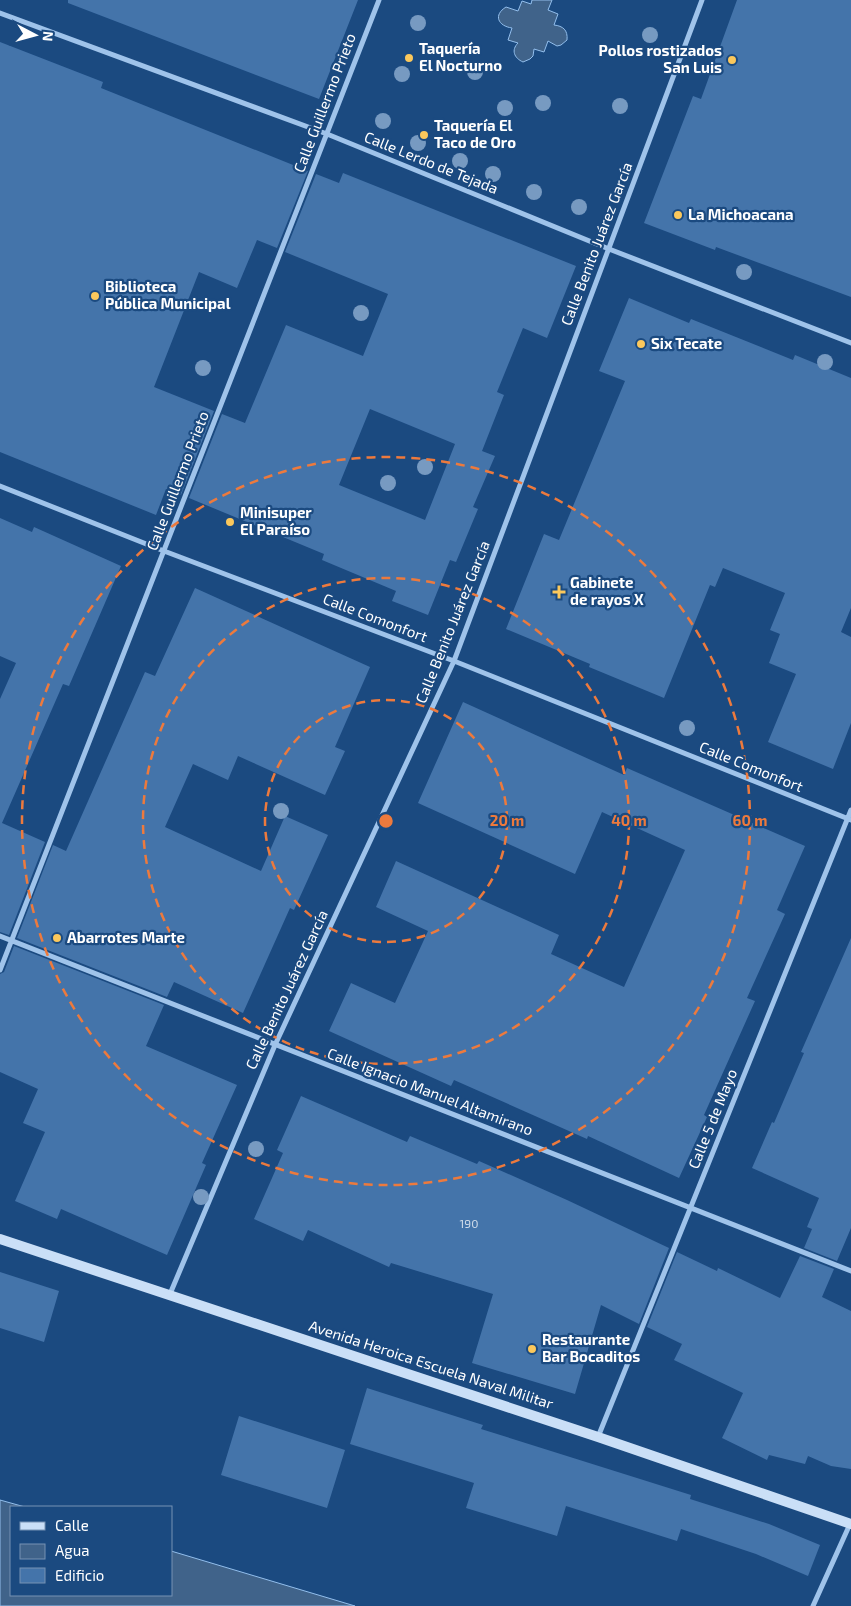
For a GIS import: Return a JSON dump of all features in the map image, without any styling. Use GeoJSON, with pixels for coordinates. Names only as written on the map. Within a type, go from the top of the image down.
{"type":"FeatureCollection","features":[{"type":"Feature","properties":{"kind":"street","name":"Calle Guillermo Prieto"},"geometry":{"type":"LineString","coordinates":[[0,970],[379,0]]}},
{"type":"Feature","properties":{"kind":"street","name":"Calle Benito Juárez García"},"geometry":{"type":"LineString","coordinates":[[170,1294],[275,1045],[454,662],[702,0]]}},
{"type":"Feature","properties":{"kind":"street","name":"Calle Lerdo de Tejada"},"geometry":{"type":"LineString","coordinates":[[0,14],[326,134],[851,343]]}},
{"type":"Feature","properties":{"kind":"street","name":"Calle Comonfort"},"geometry":{"type":"LineString","coordinates":[[0,486],[454,662],[849,819]]}},
{"type":"Feature","properties":{"kind":"street","name":"Calle 5 de Mayo"},"geometry":{"type":"LineString","coordinates":[[598,1437],[849,819],[851,810]]}},
{"type":"Feature","properties":{"kind":"street","name":"Calle Ignacio Manuel Altamirano"},"geometry":{"type":"LineString","coordinates":[[0,936],[851,1271]]}},
{"type":"Feature","properties":{"kind":"street","name":"Avenida Heroica Escuela Naval Militar"},"geometry":{"type":"LineString","coordinates":[[0,1239],[598,1437],[850,1524]]}},
{"type":"Feature","properties":{"kind":"street"},"geometry":{"type":"LineString","coordinates":[[813,1606],[850,1524]]}},
{"type":"Feature","properties":{"kind":"water"},"geometry":{"type":"Polygon","coordinates":[[[532,0],[552,0],[548,10],[558,14],[554,25],[564,29],[567,34],[567,40],[557,46],[548,41],[544,52],[534,49],[533,56],[523,62],[514,54],[518,43],[508,40],[512,28],[503,25],[498,17],[499,13],[506,7],[518,11],[522,1],[531,4],[532,0]]]}},
{"type":"Feature","properties":{"kind":"water"},"geometry":{"type":"Polygon","coordinates":[[[0,1500],[21,1506],[10,1506],[10,1596],[172,1596],[172,1551],[355,1606],[0,1606],[0,1500]]]}},
{"type":"Feature","properties":{"kind":"building"},"geometry":{"type":"Polygon","coordinates":[[[68,0],[358,0],[319,99],[68,3],[68,0]]]}},
{"type":"Feature","properties":{"kind":"building"},"geometry":{"type":"Polygon","coordinates":[[[737,0],[851,0],[851,297],[716,247],[715,250],[644,223],[693,96],[701,99],[737,0]]]}},
{"type":"Feature","properties":{"kind":"building"},"geometry":{"type":"Polygon","coordinates":[[[0,42],[103,82],[101,88],[308,171],[277,248],[257,240],[237,288],[199,272],[154,387],[214,411],[181,495],[166,489],[156,515],[0,452],[0,42]]]}},
{"type":"Feature","properties":{"kind":"building"},"geometry":{"type":"Polygon","coordinates":[[[343,173],[576,266],[547,338],[523,328],[497,392],[504,395],[482,451],[495,456],[473,507],[478,509],[456,562],[450,560],[428,615],[392,601],[396,591],[322,560],[324,554],[189,498],[222,414],[245,423],[286,325],[363,356],[388,294],[285,252],[316,174],[339,183],[343,173]],[[370,409],[339,485],[425,520],[455,444],[370,409]]]}},
{"type":"Feature","properties":{"kind":"building"},"geometry":{"type":"Polygon","coordinates":[[[629,298],[689,323],[691,319],[793,360],[795,355],[851,378],[851,608],[841,632],[851,637],[851,723],[833,769],[768,742],[796,674],[769,663],[780,634],[770,630],[785,593],[723,568],[715,587],[710,585],[664,698],[589,667],[590,664],[506,629],[544,534],[559,540],[625,381],[599,371],[629,298]]]}},
{"type":"Feature","properties":{"kind":"building"},"geometry":{"type":"Polygon","coordinates":[[[0,518],[32,532],[34,527],[121,566],[69,686],[63,684],[2,823],[45,842],[9,935],[0,932],[0,699],[16,663],[0,656],[0,518]]]}},
{"type":"Feature","properties":{"kind":"building"},"geometry":{"type":"Polygon","coordinates":[[[195,588],[370,667],[335,747],[345,751],[325,795],[238,756],[228,780],[193,764],[165,827],[261,871],[285,816],[328,835],[294,910],[290,908],[243,1013],[174,982],[167,997],[17,938],[53,845],[66,851],[145,672],[155,676],[195,588]]]}},
{"type":"Feature","properties":{"kind":"building"},"geometry":{"type":"Polygon","coordinates":[[[463,702],[624,775],[627,768],[805,846],[777,910],[785,914],[747,998],[755,1001],[704,1115],[707,1117],[679,1178],[588,1136],[587,1139],[454,1080],[451,1086],[329,1031],[351,983],[395,1003],[428,931],[376,907],[396,861],[559,935],[551,954],[624,987],[685,850],[602,812],[575,874],[418,803],[463,702]]]}},
{"type":"Feature","properties":{"kind":"building"},"geometry":{"type":"Polygon","coordinates":[[[851,938],[851,1228],[837,1261],[804,1248],[812,1229],[807,1227],[819,1198],[752,1168],[772,1122],[774,1123],[804,1053],[801,1052],[851,938]]]}},
{"type":"Feature","properties":{"kind":"building"},"geometry":{"type":"Polygon","coordinates":[[[14,946],[164,1005],[146,1046],[237,1085],[202,1163],[206,1165],[167,1255],[61,1209],[57,1219],[15,1201],[45,1132],[23,1123],[38,1089],[0,1072],[0,974],[4,972],[14,946]]]}},
{"type":"Feature","properties":{"kind":"building"},"geometry":{"type":"Polygon","coordinates":[[[301,1096],[407,1142],[410,1136],[477,1164],[479,1161],[669,1248],[639,1324],[601,1305],[575,1394],[472,1363],[493,1294],[391,1263],[389,1267],[308,1230],[303,1241],[254,1219],[283,1153],[277,1150],[301,1096]]]}},
{"type":"Feature","properties":{"kind":"building"},"geometry":{"type":"Polygon","coordinates":[[[677,1252],[717,1271],[718,1268],[780,1298],[800,1256],[834,1269],[822,1297],[851,1311],[851,1469],[831,1466],[808,1456],[805,1464],[769,1455],[767,1460],[722,1438],[743,1393],[674,1360],[682,1344],[647,1327],[677,1252]]]}},
{"type":"Feature","properties":{"kind":"building"},"geometry":{"type":"Polygon","coordinates":[[[0,1272],[59,1291],[44,1342],[0,1328],[0,1272]]]}},
{"type":"Feature","properties":{"kind":"building"},"geometry":{"type":"Polygon","coordinates":[[[367,1388],[483,1425],[481,1429],[691,1495],[690,1499],[769,1524],[820,1545],[808,1576],[756,1554],[681,1529],[677,1541],[566,1506],[557,1536],[466,1508],[474,1483],[350,1444],[367,1388]]]}},
{"type":"Feature","properties":{"kind":"building"},"geometry":{"type":"Polygon","coordinates":[[[239,1416],[345,1450],[327,1508],[221,1475],[239,1416]]]}},
{"type":"Feature","properties":{"kind":"place","name":"Taquería El Nocturno"},"geometry":{"type":"Point","coordinates":[409,58]}},
{"type":"Feature","properties":{"kind":"place","name":"Pollos rostizados San Luis"},"geometry":{"type":"Point","coordinates":[732,60]}},
{"type":"Feature","properties":{"kind":"place","name":"Taquería El Taco de Oro"},"geometry":{"type":"Point","coordinates":[424,135]}},
{"type":"Feature","properties":{"kind":"place","name":"La Michoacana"},"geometry":{"type":"Point","coordinates":[678,215]}},
{"type":"Feature","properties":{"kind":"place","name":"Biblioteca Pública Municipal"},"geometry":{"type":"Point","coordinates":[95,296]}},
{"type":"Feature","properties":{"kind":"place","name":"Six Tecate"},"geometry":{"type":"Point","coordinates":[641,344]}},
{"type":"Feature","properties":{"kind":"place","name":"Minisuper El Paraíso"},"geometry":{"type":"Point","coordinates":[230,522]}},
{"type":"Feature","properties":{"kind":"place","name":"Gabinete de rayos X"},"geometry":{"type":"Point","coordinates":[559,592]}},
{"type":"Feature","properties":{"kind":"place","name":"Abarrotes Marte"},"geometry":{"type":"Point","coordinates":[57,938]}},
{"type":"Feature","properties":{"kind":"place","name":"Restaurante Bar Bocaditos"},"geometry":{"type":"Point","coordinates":[532,1349]}}]}
